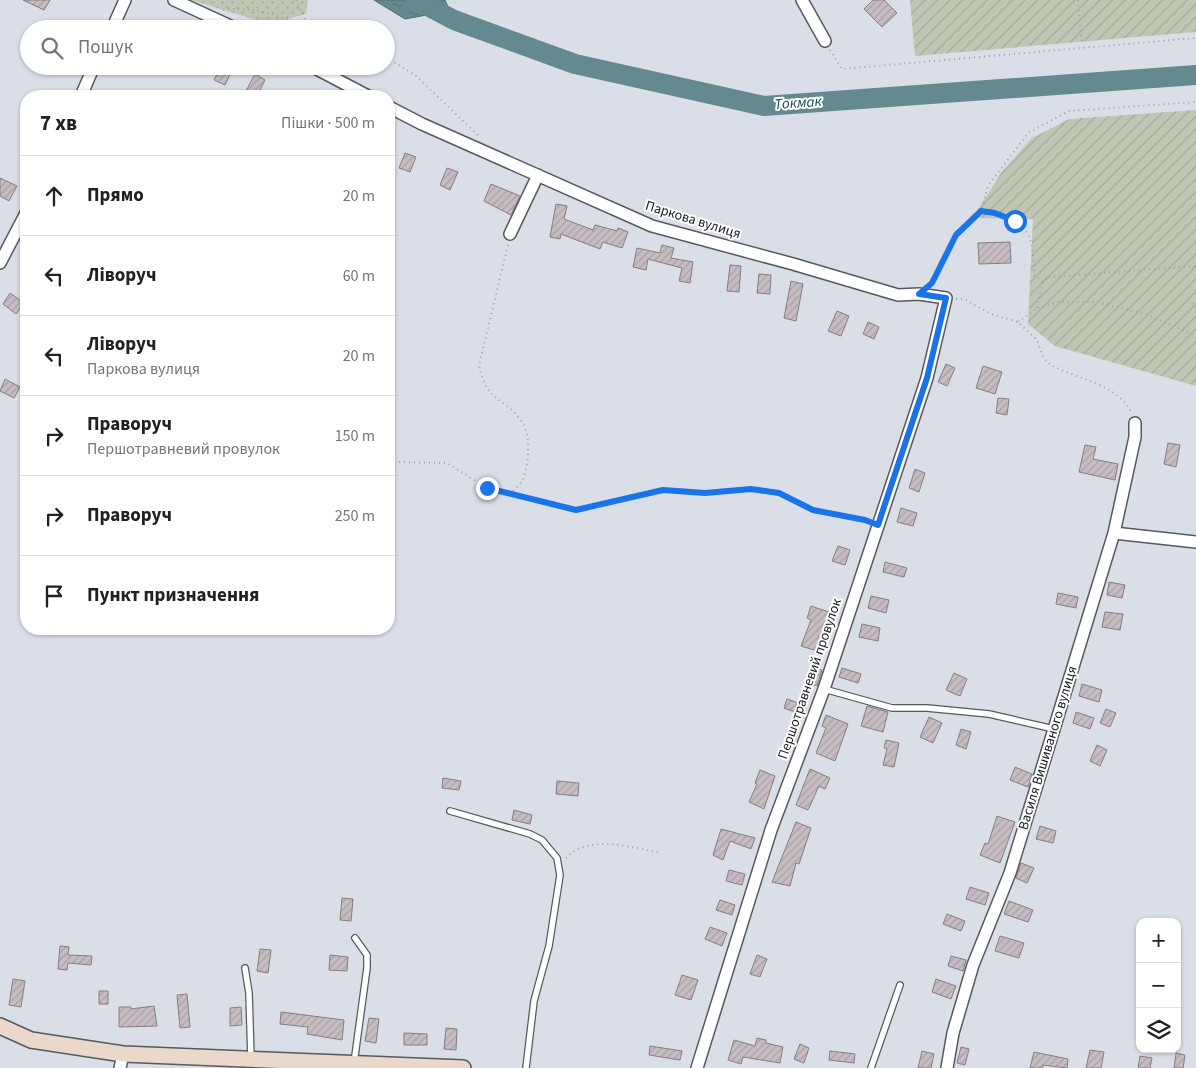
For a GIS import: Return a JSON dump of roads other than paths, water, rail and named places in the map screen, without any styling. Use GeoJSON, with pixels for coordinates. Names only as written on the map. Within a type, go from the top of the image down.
{"type":"FeatureCollection","features":[{"type":"Feature","properties":{"kind":"street"},"geometry":{"type":"LineString","coordinates":[[116,20],[125,0]]}},
{"type":"Feature","properties":{"kind":"street"},"geometry":{"type":"LineString","coordinates":[[174,0],[220,20]]}},
{"type":"Feature","properties":{"kind":"street"},"geometry":{"type":"LineString","coordinates":[[802,0],[826,42]]}},
{"type":"Feature","properties":{"kind":"street"},"geometry":{"type":"LineString","coordinates":[[84,90],[90,75]]}},
{"type":"Feature","properties":{"kind":"street"},"geometry":{"type":"LineString","coordinates":[[328,75],[357,90]]}},
{"type":"Feature","properties":{"kind":"street","name":"Паркова вулиця"},"geometry":{"type":"LineString","coordinates":[[395,110],[422,124],[652,226],[898,295],[919,294],[946,298]]}},
{"type":"Feature","properties":{"kind":"street"},"geometry":{"type":"LineString","coordinates":[[510,234],[538,176]]}},
{"type":"Feature","properties":{"kind":"street"},"geometry":{"type":"LineString","coordinates":[[0,263],[20,225]]}},
{"type":"Feature","properties":{"kind":"street","name":"Першотравневий провулок"},"geometry":{"type":"LineString","coordinates":[[696,1068],[771,830],[824,689],[927,378],[946,298]]}},
{"type":"Feature","properties":{"kind":"street","name":"Василя Вишиваного вулиця"},"geometry":{"type":"LineString","coordinates":[[947,1068],[952,1033],[973,965],[1010,873],[1114,533],[1135,437],[1135,423]]}},
{"type":"Feature","properties":{"kind":"street"},"geometry":{"type":"LineString","coordinates":[[1114,533],[1196,542]]}},
{"type":"Feature","properties":{"kind":"street"},"geometry":{"type":"LineString","coordinates":[[0,1026],[31,1040],[122,1061],[252,1058],[463,1068]]}},
{"type":"Feature","properties":{"kind":"lane"},"geometry":{"type":"LineString","coordinates":[[824,689],[892,708],[927,708],[989,714],[1054,729]]}},
{"type":"Feature","properties":{"kind":"lane"},"geometry":{"type":"LineString","coordinates":[[450,811],[530,834],[542,840],[557,858],[560,875],[549,946],[534,1001],[526,1068]]}},
{"type":"Feature","properties":{"kind":"lane"},"geometry":{"type":"LineString","coordinates":[[354,1063],[367,968],[366,955],[355,938]]}},
{"type":"Feature","properties":{"kind":"lane"},"geometry":{"type":"LineString","coordinates":[[245,968],[249,993],[252,1058]]}},
{"type":"Feature","properties":{"kind":"lane"},"geometry":{"type":"LineString","coordinates":[[871,1068],[900,985]]}},
{"type":"Feature","properties":{"kind":"water"},"geometry":{"type":"Polygon","coordinates":[[[374,0],[445,0],[454,20],[437,13],[405,19],[374,0]]]}},
{"type":"Feature","properties":{"kind":"waterway","name":"Токмак"},"geometry":{"type":"LineString","coordinates":[[416,0],[454,20],[575,64],[764,106],[1196,75]]}}]}
